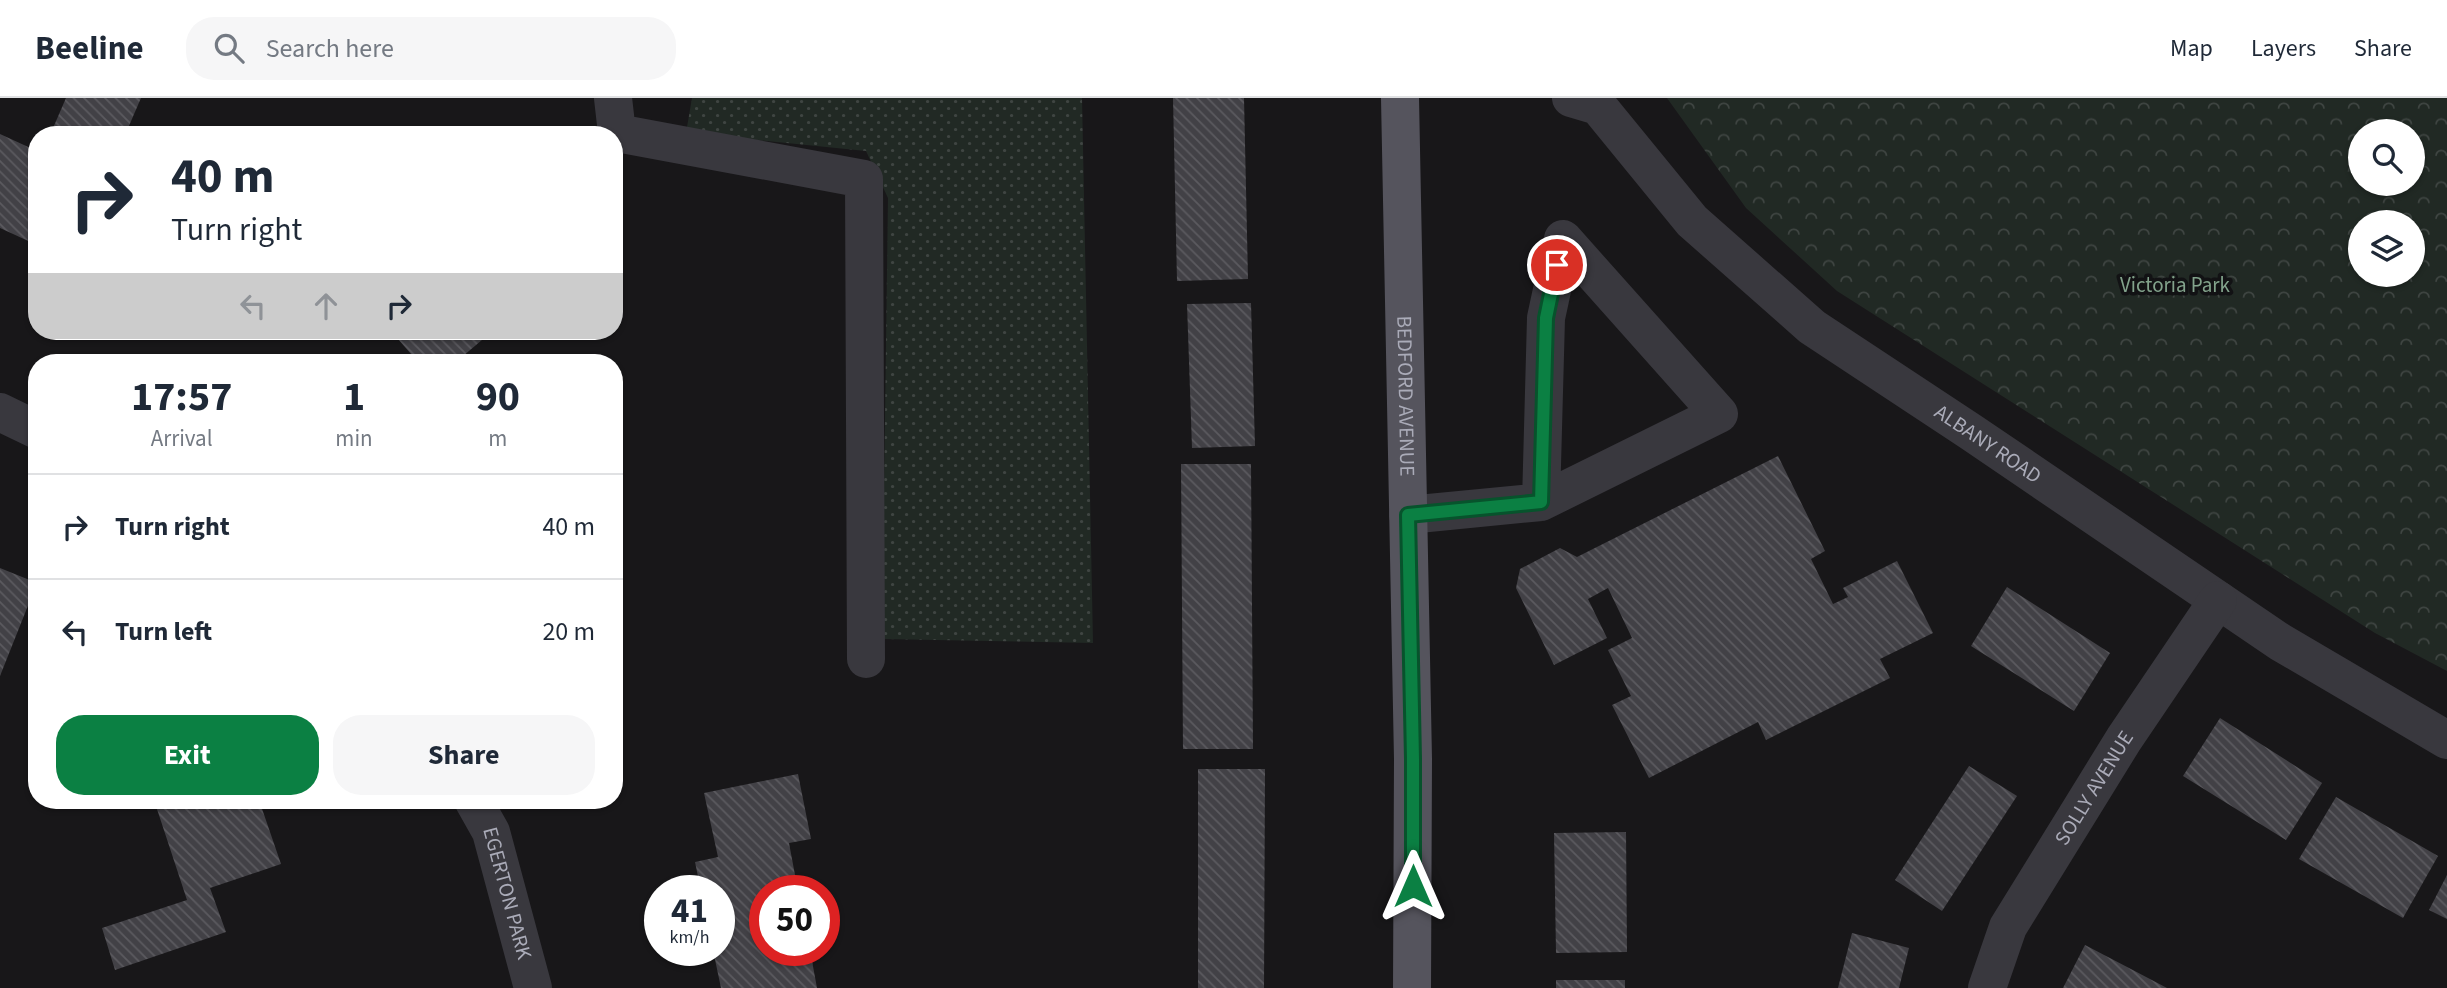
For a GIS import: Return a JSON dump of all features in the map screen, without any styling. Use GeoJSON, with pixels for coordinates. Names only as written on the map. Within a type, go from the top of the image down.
{"type":"FeatureCollection","features":[{"type":"Feature","properties":{"kind":"main road","name":"BEDFORD AVENUE"},"geometry":{"type":"LineString","coordinates":[[1400,98],[1413,759],[1412,988]]}},
{"type":"Feature","properties":{"kind":"street"},"geometry":{"type":"LineString","coordinates":[[613,98],[616,126]]}},
{"type":"Feature","properties":{"kind":"street","name":"ALBANY ROAD"},"geometry":{"type":"LineString","coordinates":[[1571,98],[1598,106],[1692,220],[1812,327],[2280,642],[2447,740]]}},
{"type":"Feature","properties":{"kind":"street"},"geometry":{"type":"LineString","coordinates":[[623,134],[864,179],[866,659]]}},
{"type":"Feature","properties":{"kind":"street"},"geometry":{"type":"LineString","coordinates":[[1408,515],[1541,502],[1719,414],[1563,239],[1546,318],[1541,502]]}},
{"type":"Feature","properties":{"kind":"street"},"geometry":{"type":"LineString","coordinates":[[0,412],[28,426]]}},
{"type":"Feature","properties":{"kind":"street","name":"SOLLY AVENUE"},"geometry":{"type":"LineString","coordinates":[[1987,988],[2008,927],[2124,739],[2218,600]]}},
{"type":"Feature","properties":{"kind":"street","name":"EGERTON PARK"},"geometry":{"type":"LineString","coordinates":[[478,809],[491,832],[533,988]]}},
{"type":"Feature","properties":{"kind":"green space"},"geometry":{"type":"Polygon","coordinates":[[[692,98],[1082,98],[1093,643],[882,639],[888,198],[866,151],[686,133],[692,98]]]}},
{"type":"Feature","properties":{"kind":"green space","name":"Victoria Park"},"geometry":{"type":"Polygon","coordinates":[[[1667,98],[2447,98],[2447,671],[2375,633],[1837,291],[1746,208],[1667,98]]]}},
{"type":"Feature","properties":{"kind":"building"},"geometry":{"type":"Polygon","coordinates":[[[66,98],[141,98],[129,126],[54,126],[66,98]]]}},
{"type":"Feature","properties":{"kind":"building"},"geometry":{"type":"Polygon","coordinates":[[[1173,98],[1244,98],[1248,279],[1177,281],[1173,98]]]}},
{"type":"Feature","properties":{"kind":"building"},"geometry":{"type":"Polygon","coordinates":[[[0,134],[28,147],[28,241],[0,228],[0,134]]]}},
{"type":"Feature","properties":{"kind":"building"},"geometry":{"type":"Polygon","coordinates":[[[1251,303],[1255,446],[1192,448],[1187,304],[1251,303]]]}},
{"type":"Feature","properties":{"kind":"building"},"geometry":{"type":"Polygon","coordinates":[[[399,340],[482,340],[465,354],[411,354],[399,340]]]}},
{"type":"Feature","properties":{"kind":"building"},"geometry":{"type":"Polygon","coordinates":[[[1778,456],[1825,551],[1811,559],[1833,604],[1848,597],[1843,588],[1897,561],[1933,633],[1880,659],[1890,678],[1766,740],[1758,722],[1649,778],[1612,705],[1631,696],[1608,650],[1632,638],[1608,588],[1588,599],[1607,638],[1554,665],[1516,588],[1520,569],[1560,548],[1577,557],[1778,456]]]}},
{"type":"Feature","properties":{"kind":"building"},"geometry":{"type":"Polygon","coordinates":[[[1181,464],[1251,464],[1253,749],[1183,749],[1181,464]]]}},
{"type":"Feature","properties":{"kind":"building"},"geometry":{"type":"Polygon","coordinates":[[[0,568],[28,579],[28,606],[0,676],[0,568]]]}},
{"type":"Feature","properties":{"kind":"building"},"geometry":{"type":"Polygon","coordinates":[[[2007,587],[2110,653],[2074,711],[1971,646],[2007,587]]]}},
{"type":"Feature","properties":{"kind":"building"},"geometry":{"type":"Polygon","coordinates":[[[2220,718],[2322,783],[2286,840],[2183,776],[2220,718]]]}},
{"type":"Feature","properties":{"kind":"building"},"geometry":{"type":"Polygon","coordinates":[[[1969,766],[2017,796],[1942,911],[1895,880],[1969,766]]]}},
{"type":"Feature","properties":{"kind":"building"},"geometry":{"type":"Polygon","coordinates":[[[1198,769],[1265,769],[1264,988],[1198,988],[1198,769]]]}},
{"type":"Feature","properties":{"kind":"building"},"geometry":{"type":"Polygon","coordinates":[[[798,774],[811,839],[789,843],[795,875],[749,875],[749,966],[813,966],[817,988],[721,988],[716,966],[735,966],[735,875],[698,875],[695,862],[718,857],[704,793],[798,774]]]}},
{"type":"Feature","properties":{"kind":"building"},"geometry":{"type":"Polygon","coordinates":[[[2336,797],[2438,856],[2403,918],[2299,859],[2336,797]]]}},
{"type":"Feature","properties":{"kind":"building"},"geometry":{"type":"Polygon","coordinates":[[[157,809],[262,809],[281,864],[210,888],[226,932],[115,970],[102,928],[187,900],[157,809]]]}},
{"type":"Feature","properties":{"kind":"building"},"geometry":{"type":"Polygon","coordinates":[[[1626,832],[1627,952],[1556,953],[1554,833],[1626,832]]]}},
{"type":"Feature","properties":{"kind":"building"},"geometry":{"type":"Polygon","coordinates":[[[2447,875],[2447,919],[2429,910],[2447,875]]]}},
{"type":"Feature","properties":{"kind":"building"},"geometry":{"type":"Polygon","coordinates":[[[1852,933],[1909,948],[1899,988],[1838,988],[1852,933]]]}},
{"type":"Feature","properties":{"kind":"building"},"geometry":{"type":"Polygon","coordinates":[[[2085,945],[2129,968],[2167,988],[2063,988],[2085,945]]]}},
{"type":"Feature","properties":{"kind":"building"},"geometry":{"type":"Polygon","coordinates":[[[1556,980],[1625,980],[1625,988],[1556,988],[1556,980]]]}},
{"type":"Feature","properties":{"kind":"route"},"geometry":{"type":"LineString","coordinates":[[1413,886],[1408,515],[1541,502],[1546,318],[1557,265]]}}]}
